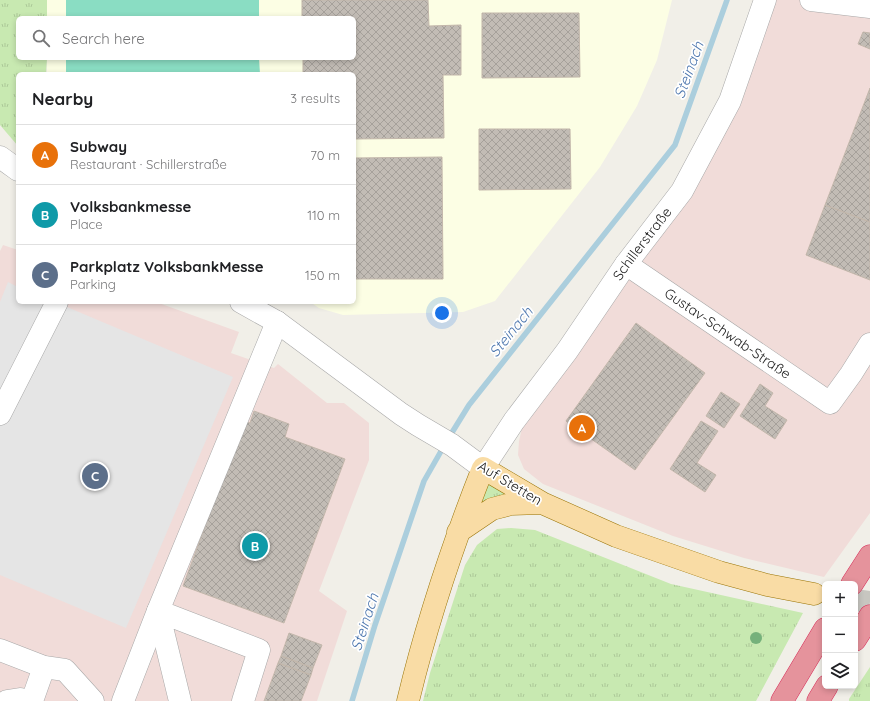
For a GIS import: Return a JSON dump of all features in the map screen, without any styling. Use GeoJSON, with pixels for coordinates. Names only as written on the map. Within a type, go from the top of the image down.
{"type":"FeatureCollection","features":[{"type":"Feature","properties":{"kind":"highway"},"geometry":{"type":"LineString","coordinates":[[782,701],[822,634]]}},
{"type":"Feature","properties":{"kind":"highway"},"geometry":{"type":"LineString","coordinates":[[818,701],[825,689]]}},
{"type":"Feature","properties":{"kind":"highway"},"geometry":{"type":"LineString","coordinates":[[830,701],[832,689]]}},
{"type":"Feature","properties":{"kind":"main road","name":"Auf Stetten"},"geometry":{"type":"LineString","coordinates":[[483,468],[542,503],[616,536],[699,565],[767,585],[814,594]]}},
{"type":"Feature","properties":{"kind":"main road"},"geometry":{"type":"LineString","coordinates":[[408,701],[435,603],[458,532],[483,468]]}},
{"type":"Feature","properties":{"kind":"main road"},"geometry":{"type":"LineString","coordinates":[[458,532],[492,508],[511,504],[542,503]]}},
{"type":"Feature","properties":{"kind":"street","name":"Schillerstraße"},"geometry":{"type":"LineString","coordinates":[[483,468],[514,421],[567,351],[626,264],[682,191],[730,100],[765,0]]}},
{"type":"Feature","properties":{"kind":"street"},"geometry":{"type":"LineString","coordinates":[[811,0],[870,7]]}},
{"type":"Feature","properties":{"kind":"street"},"geometry":{"type":"LineString","coordinates":[[0,157],[16,169]]}},
{"type":"Feature","properties":{"kind":"street","name":"Gustav-Schwab-Straße"},"geometry":{"type":"LineString","coordinates":[[626,264],[830,403],[870,344]]}},
{"type":"Feature","properties":{"kind":"street"},"geometry":{"type":"LineString","coordinates":[[0,414],[57,304]]}},
{"type":"Feature","properties":{"kind":"street","name":"Auf Stetten"},"geometry":{"type":"LineString","coordinates":[[245,304],[277,322],[418,425],[452,445],[483,468]]}},
{"type":"Feature","properties":{"kind":"street"},"geometry":{"type":"LineString","coordinates":[[123,701],[158,611],[277,322]]}},
{"type":"Feature","properties":{"kind":"street"},"geometry":{"type":"LineString","coordinates":[[158,611],[180,701]]}},
{"type":"Feature","properties":{"kind":"street"},"geometry":{"type":"LineString","coordinates":[[158,611],[259,650],[242,701]]}},
{"type":"Feature","properties":{"kind":"street"},"geometry":{"type":"LineString","coordinates":[[0,650],[44,667],[64,670],[93,701]]}},
{"type":"Feature","properties":{"kind":"street"},"geometry":{"type":"LineString","coordinates":[[32,701],[44,667]]}},
{"type":"Feature","properties":{"kind":"street"},"geometry":{"type":"LineString","coordinates":[[7,701],[20,699],[29,701]]}},
{"type":"Feature","properties":{"kind":"shaded area"},"geometry":{"type":"Polygon","coordinates":[[[47,0],[672,0],[657,60],[637,106],[600,167],[495,301],[463,312],[343,315],[319,308],[313,304],[356,304],[356,72],[47,72],[47,60],[356,60],[356,16],[47,16],[47,0]]]}},
{"type":"Feature","properties":{"kind":"shaded area"},"geometry":{"type":"Polygon","coordinates":[[[773,0],[870,0],[870,513],[824,577],[744,558],[673,536],[543,484],[524,469],[518,455],[522,428],[717,147],[742,101],[773,0]]]}},
{"type":"Feature","properties":{"kind":"shaded area"},"geometry":{"type":"Polygon","coordinates":[[[3,245],[16,249],[16,304],[162,304],[239,332],[231,353],[274,368],[278,364],[327,403],[344,403],[369,423],[369,460],[319,591],[347,611],[317,701],[0,701],[0,251],[3,245]]]}},
{"type":"Feature","properties":{"kind":"shaded area"},"geometry":{"type":"Polygon","coordinates":[[[8,282],[16,286],[16,304],[60,304],[233,377],[126,628],[0,575],[0,302],[8,282]]]}},
{"type":"Feature","properties":{"kind":"green space"},"geometry":{"type":"Polygon","coordinates":[[[0,0],[47,0],[47,16],[16,16],[16,60],[47,60],[46,72],[16,72],[16,144],[0,125],[0,0]]]}},
{"type":"Feature","properties":{"kind":"green space"},"geometry":{"type":"Polygon","coordinates":[[[66,0],[259,0],[259,16],[66,16],[66,0]]]}},
{"type":"Feature","properties":{"kind":"green space"},"geometry":{"type":"Polygon","coordinates":[[[66,60],[259,60],[260,72],[66,72],[66,60]]]}},
{"type":"Feature","properties":{"kind":"green space"},"geometry":{"type":"Polygon","coordinates":[[[489,481],[511,494],[480,504],[489,481]]]}},
{"type":"Feature","properties":{"kind":"green space"},"geometry":{"type":"Polygon","coordinates":[[[511,528],[535,530],[671,584],[803,613],[756,701],[423,701],[430,673],[465,565],[477,545],[497,529],[511,528]]]}},
{"type":"Feature","properties":{"kind":"green space"},"geometry":{"type":"Polygon","coordinates":[[[870,667],[870,701],[849,701],[856,689],[858,689],[858,685],[870,667]]]}},
{"type":"Feature","properties":{"kind":"building"},"geometry":{"type":"Polygon","coordinates":[[[302,0],[428,0],[429,26],[461,25],[461,75],[443,75],[444,138],[356,139],[356,72],[303,72],[303,60],[356,60],[356,16],[302,16],[302,0]]]}},
{"type":"Feature","properties":{"kind":"building"},"geometry":{"type":"Polygon","coordinates":[[[482,13],[579,13],[580,77],[482,78],[482,13]]]}},
{"type":"Feature","properties":{"kind":"building"},"geometry":{"type":"Polygon","coordinates":[[[863,32],[870,33],[870,49],[858,44],[863,32]]]}},
{"type":"Feature","properties":{"kind":"building"},"geometry":{"type":"Polygon","coordinates":[[[870,88],[870,222],[825,205],[870,88]]]}},
{"type":"Feature","properties":{"kind":"building"},"geometry":{"type":"Polygon","coordinates":[[[479,129],[570,129],[571,189],[479,190],[479,129]]]}},
{"type":"Feature","properties":{"kind":"building"},"geometry":{"type":"Polygon","coordinates":[[[442,157],[443,279],[356,279],[356,158],[442,157]]]}},
{"type":"Feature","properties":{"kind":"building"},"geometry":{"type":"Polygon","coordinates":[[[825,205],[870,222],[870,280],[806,255],[825,205]]]}},
{"type":"Feature","properties":{"kind":"building"},"geometry":{"type":"Polygon","coordinates":[[[636,323],[705,373],[635,470],[566,421],[636,323]]]}},
{"type":"Feature","properties":{"kind":"building"},"geometry":{"type":"Polygon","coordinates":[[[760,384],[773,393],[765,406],[787,420],[775,439],[740,416],[760,384]]]}},
{"type":"Feature","properties":{"kind":"building"},"geometry":{"type":"Polygon","coordinates":[[[721,392],[740,404],[724,428],[706,416],[721,392]]]}},
{"type":"Feature","properties":{"kind":"building"},"geometry":{"type":"Polygon","coordinates":[[[254,411],[289,424],[285,437],[345,459],[284,623],[183,586],[244,421],[250,423],[254,411]]]}},
{"type":"Feature","properties":{"kind":"building"},"geometry":{"type":"Polygon","coordinates":[[[701,421],[718,431],[697,463],[716,475],[705,492],[670,469],[701,421]]]}},
{"type":"Feature","properties":{"kind":"building"},"geometry":{"type":"Polygon","coordinates":[[[289,633],[322,645],[313,668],[281,656],[289,633]]]}},
{"type":"Feature","properties":{"kind":"building"},"geometry":{"type":"Polygon","coordinates":[[[281,656],[313,668],[311,675],[278,663],[281,656]]]}},
{"type":"Feature","properties":{"kind":"building"},"geometry":{"type":"Polygon","coordinates":[[[278,663],[311,675],[301,701],[264,701],[278,663]]]}},
{"type":"Feature","properties":{"kind":"waterway","name":"Steinach"},"geometry":{"type":"LineString","coordinates":[[448,439],[469,405],[675,145],[727,0]]}},
{"type":"Feature","properties":{"kind":"waterway","name":"Steinach"},"geometry":{"type":"LineString","coordinates":[[352,701],[375,625],[424,481],[444,446]]}},
{"type":"Feature","properties":{"kind":"tunnel"},"geometry":{"type":"LineString","coordinates":[[858,600],[870,602]]}},
{"type":"Feature","properties":{"kind":"place","name":"Subway"},"geometry":{"type":"Point","coordinates":[582,428]}},
{"type":"Feature","properties":{"kind":"place","name":"Parkplatz VolksbankMesse"},"geometry":{"type":"Point","coordinates":[95,476]}},
{"type":"Feature","properties":{"kind":"place","name":"Volksbankmesse"},"geometry":{"type":"Point","coordinates":[255,546]}}]}
